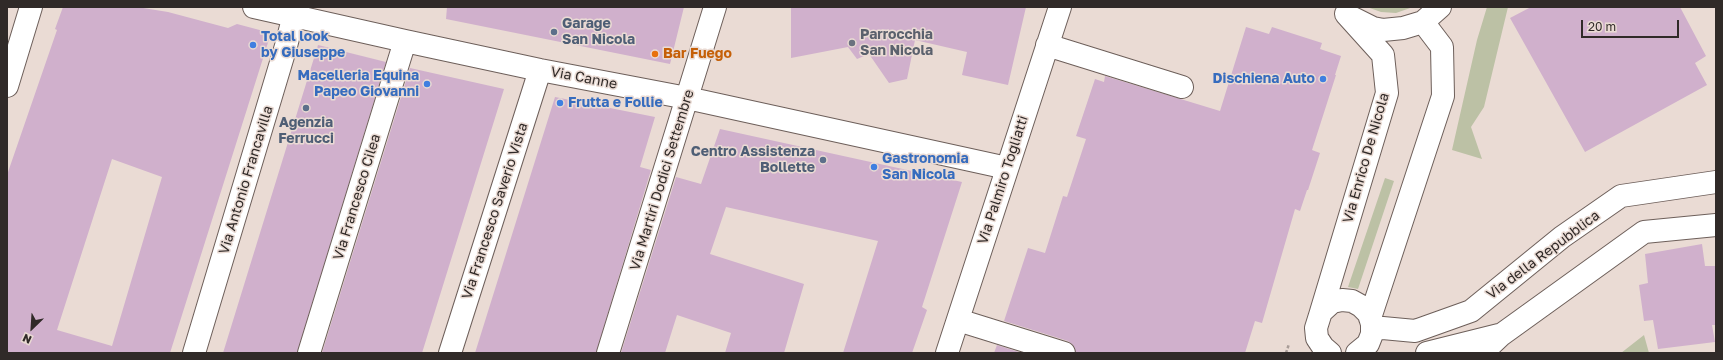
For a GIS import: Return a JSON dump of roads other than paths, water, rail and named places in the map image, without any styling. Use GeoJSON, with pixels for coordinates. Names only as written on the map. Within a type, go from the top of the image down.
{"type":"FeatureCollection","features":[{"type":"Feature","properties":{"kind":"street"},"geometry":{"type":"LineString","coordinates":[[7,86],[31,7]]}},
{"type":"Feature","properties":{"kind":"street","name":"Via Canne"},"geometry":{"type":"LineString","coordinates":[[254,7],[295,11],[405,41],[540,70],[687,98],[1007,168]]}},
{"type":"Feature","properties":{"kind":"street","name":"Via Martiri Dodici Settembre"},"geometry":{"type":"LineString","coordinates":[[608,353],[716,7]]}},
{"type":"Feature","properties":{"kind":"street","name":"Via Palmiro Togliatti"},"geometry":{"type":"LineString","coordinates":[[947,353],[1060,7]]}},
{"type":"Feature","properties":{"kind":"street"},"geometry":{"type":"LineString","coordinates":[[1342,11],[1363,25],[1383,30],[1403,28],[1422,22],[1440,7]]}},
{"type":"Feature","properties":{"kind":"street","name":"Via Antonio Francavilla"},"geometry":{"type":"LineString","coordinates":[[194,353],[295,11]]}},
{"type":"Feature","properties":{"kind":"street","name":"Via Enrico De Nicola"},"geometry":{"type":"LineString","coordinates":[[1307,353],[1387,94],[1383,55],[1342,11]]}},
{"type":"Feature","properties":{"kind":"street"},"geometry":{"type":"LineString","coordinates":[[1371,322],[1443,96],[1442,48],[1422,22]]}},
{"type":"Feature","properties":{"kind":"street","name":"Via Francesco Cilea"},"geometry":{"type":"LineString","coordinates":[[309,353],[405,41]]}},
{"type":"Feature","properties":{"kind":"street"},"geometry":{"type":"LineString","coordinates":[[1047,45],[1182,87]]}},
{"type":"Feature","properties":{"kind":"street","name":"Via Francesco Saverio Vista"},"geometry":{"type":"LineString","coordinates":[[450,353],[540,70]]}},
{"type":"Feature","properties":{"kind":"street","name":"Via della Repubblica"},"geometry":{"type":"LineString","coordinates":[[1371,322],[1415,331],[1471,311],[1562,237],[1621,196],[1716,182]]}},
{"type":"Feature","properties":{"kind":"street"},"geometry":{"type":"LineString","coordinates":[[1482,353],[1500,335],[1644,232],[1716,225]]}},
{"type":"Feature","properties":{"kind":"street"},"geometry":{"type":"LineString","coordinates":[[1330,353],[1323,347],[1318,338],[1318,320],[1332,302],[1342,300],[1352,301],[1362,306],[1369,314],[1372,334],[1368,344],[1362,352]]}},
{"type":"Feature","properties":{"kind":"street"},"geometry":{"type":"LineString","coordinates":[[958,320],[1064,353]]}},
{"type":"Feature","properties":{"kind":"street"},"geometry":{"type":"LineString","coordinates":[[1427,353],[1500,335]]}},
{"type":"Feature","properties":{"kind":"place","name":"Garage San Nicola"},"geometry":{"type":"Point","coordinates":[554,32]}},
{"type":"Feature","properties":{"kind":"place","name":"Parrocchia San Nicola"},"geometry":{"type":"Point","coordinates":[852,43]}},
{"type":"Feature","properties":{"kind":"place","name":"Total look by Giuseppe"},"geometry":{"type":"Point","coordinates":[253,45]}},
{"type":"Feature","properties":{"kind":"place","name":"Bar Fuego"},"geometry":{"type":"Point","coordinates":[655,54]}},
{"type":"Feature","properties":{"kind":"place","name":"Dischiena Auto"},"geometry":{"type":"Point","coordinates":[1323,79]}},
{"type":"Feature","properties":{"kind":"place","name":"Macelleria Equina Papeo Giovanni"},"geometry":{"type":"Point","coordinates":[427,84]}},
{"type":"Feature","properties":{"kind":"place","name":"Frutta e Follie"},"geometry":{"type":"Point","coordinates":[560,103]}},
{"type":"Feature","properties":{"kind":"place","name":"Agenzia Ferrucci"},"geometry":{"type":"Point","coordinates":[306,108]}},
{"type":"Feature","properties":{"kind":"place","name":"Centro Assistenza Bollette"},"geometry":{"type":"Point","coordinates":[823,160]}},
{"type":"Feature","properties":{"kind":"place","name":"Gastronomia San Nicola"},"geometry":{"type":"Point","coordinates":[874,167]}}]}
